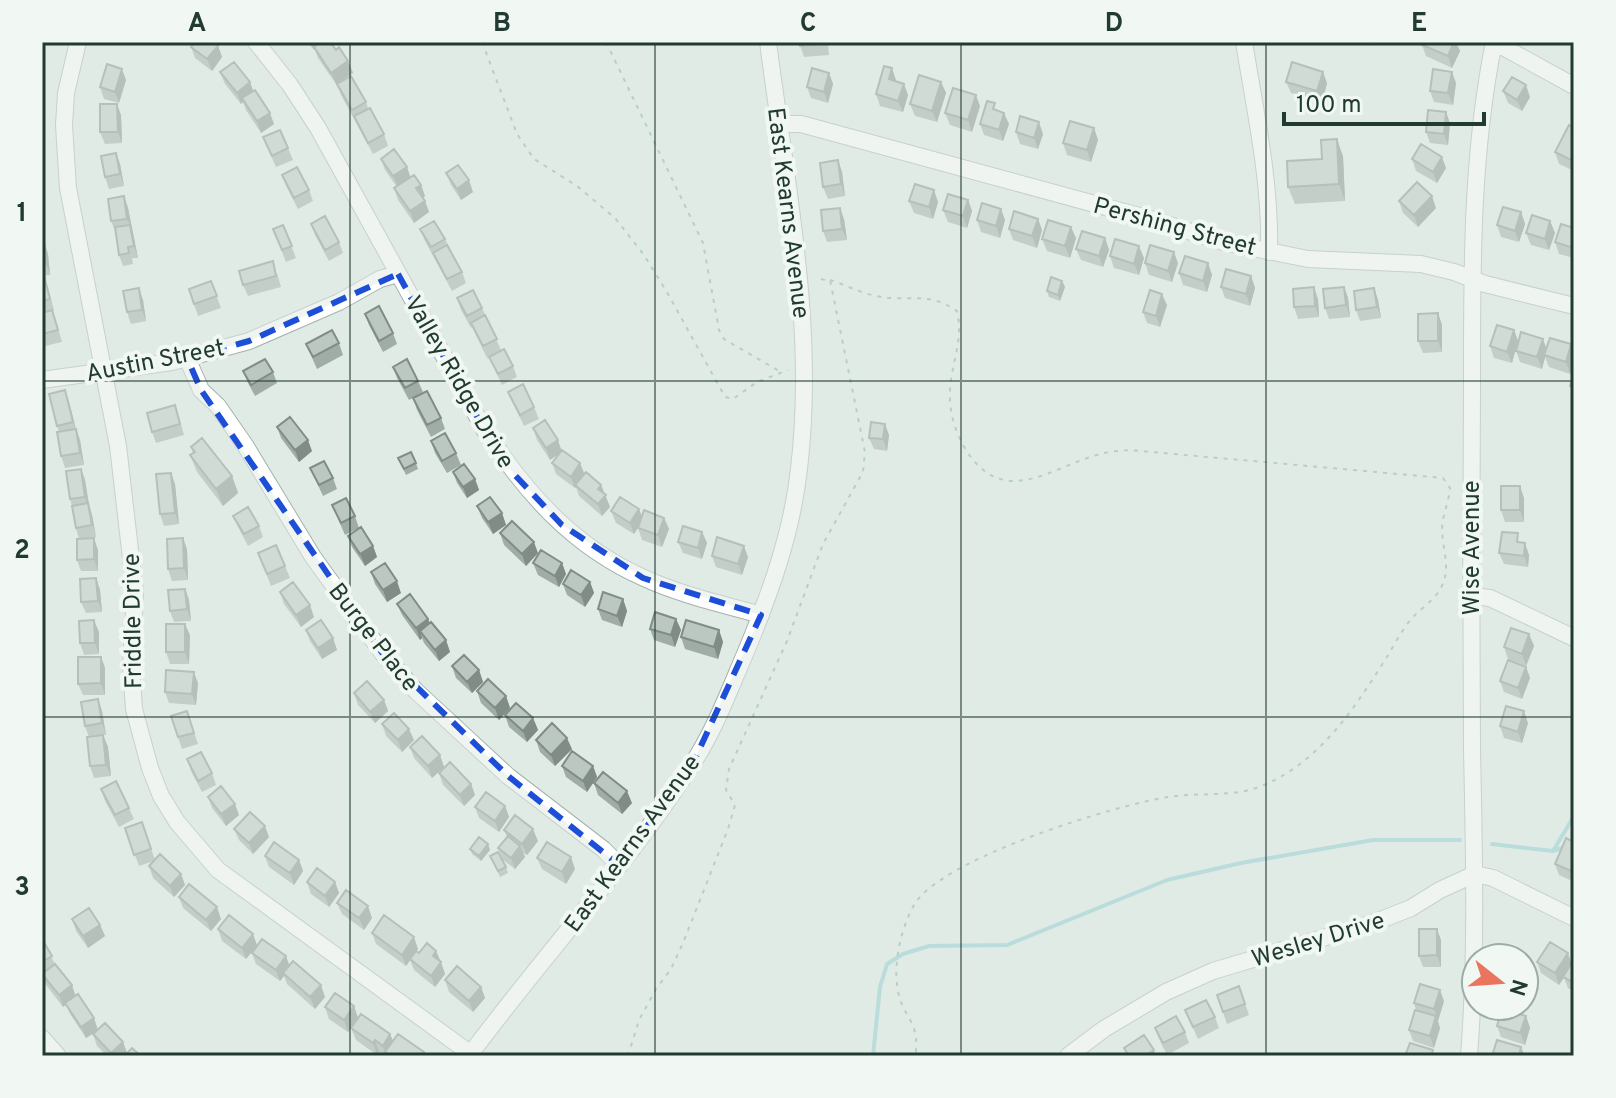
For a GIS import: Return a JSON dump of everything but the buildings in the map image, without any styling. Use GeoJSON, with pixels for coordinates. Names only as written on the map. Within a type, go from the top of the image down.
{"type":"FeatureCollection","features":[{"type":"Feature","properties":{"kind":"street","name":"Friddle Drive"},"geometry":{"type":"LineString","coordinates":[[78,42],[66,93],[64,125],[68,188],[118,446],[135,593],[131,666],[134,709],[146,756],[161,796],[195,846],[218,870],[470,1055]]}},
{"type":"Feature","properties":{"kind":"street","name":"Valley Ridge Drive"},"geometry":{"type":"LineString","coordinates":[[256,42],[290,85],[318,128],[484,429],[513,473],[562,525],[613,561],[643,578],[691,596],[761,615]]}},
{"type":"Feature","properties":{"kind":"street","name":"East Kearns Avenue"},"geometry":{"type":"LineString","coordinates":[[470,1055],[619,865],[694,761],[722,709],[779,565],[799,470],[804,404],[804,315],[768,42]]}},
{"type":"Feature","properties":{"kind":"street"},"geometry":{"type":"LineString","coordinates":[[1244,42],[1264,169],[1269,252]]}},
{"type":"Feature","properties":{"kind":"street"},"geometry":{"type":"LineString","coordinates":[[1494,42],[1574,86]]}},
{"type":"Feature","properties":{"kind":"street","name":"Wise Avenue"},"geometry":{"type":"LineString","coordinates":[[1469,1056],[1475,874],[1471,596],[1472,279],[1475,184],[1486,78],[1494,42]]}},
{"type":"Feature","properties":{"kind":"street","name":"Pershing Street"},"geometry":{"type":"LineString","coordinates":[[778,124],[801,124],[1157,221],[1223,242],[1308,259],[1421,264],[1574,306]]}},
{"type":"Feature","properties":{"kind":"street","name":"Austin Street"},"geometry":{"type":"LineString","coordinates":[[42,380],[187,358],[249,341],[339,302],[380,279],[398,274]]}},
{"type":"Feature","properties":{"kind":"street","name":"Burge Place"},"geometry":{"type":"LineString","coordinates":[[187,358],[201,390],[218,406],[245,445],[322,570],[383,654],[416,691],[508,776],[603,849],[619,865]]}},
{"type":"Feature","properties":{"kind":"street"},"geometry":{"type":"LineString","coordinates":[[1471,596],[1490,598],[1574,638]]}},
{"type":"Feature","properties":{"kind":"street"},"geometry":{"type":"LineString","coordinates":[[1475,874],[1498,880],[1574,918]]}},
{"type":"Feature","properties":{"kind":"street","name":"Wesley Drive"},"geometry":{"type":"LineString","coordinates":[[1068,1056],[1104,1029],[1166,992],[1213,971],[1373,923],[1411,908],[1475,874]]}},
{"type":"Feature","properties":{"kind":"street"},"geometry":{"type":"LineString","coordinates":[[42,1038],[58,1056]]}},
{"type":"Feature","properties":{"kind":"path"},"geometry":{"type":"LineString","coordinates":[[482,42],[517,134],[534,159],[577,186],[615,218],[644,255],[668,294],[725,397],[733,399],[757,382],[792,369]]}},
{"type":"Feature","properties":{"kind":"path"},"geometry":{"type":"LineString","coordinates":[[606,42],[703,243],[719,330],[724,339],[780,372]]}},
{"type":"Feature","properties":{"kind":"path"},"geometry":{"type":"LineString","coordinates":[[817,278],[873,296],[942,301],[957,311],[961,327],[950,389],[951,415],[959,438],[973,461],[996,479],[1016,482],[1034,479],[1105,452],[1129,450],[1430,476],[1443,478],[1450,488],[1442,531],[1447,551],[1447,574],[1439,593],[1413,617],[1361,698],[1332,736],[1302,762],[1263,785],[1238,792],[1167,797],[1101,813],[1027,837],[928,889],[915,904],[905,929],[897,970],[899,996],[916,1033],[916,1056]]}},
{"type":"Feature","properties":{"kind":"path"},"geometry":{"type":"LineString","coordinates":[[628,1056],[639,1020],[671,969],[683,943],[728,829],[735,805],[726,790],[729,769],[787,641],[823,544],[863,472],[865,452],[830,280]]}},
{"type":"Feature","properties":{"kind":"highlighted area"},"geometry":{"type":"Polygon","coordinates":[[[398,274],[484,429],[513,473],[562,525],[643,578],[761,615],[694,761],[619,865],[508,776],[383,654],[201,390],[187,358],[249,341],[398,274]]]}},
{"type":"Feature","properties":{"kind":"waterway"},"geometry":{"type":"LineString","coordinates":[[1553,851],[1574,816]]}},
{"type":"Feature","properties":{"kind":"waterway"},"geometry":{"type":"LineString","coordinates":[[873,1056],[880,987],[887,964],[903,954],[929,946],[1007,945],[1167,880],[1241,863],[1373,840],[1460,840]]}},
{"type":"Feature","properties":{"kind":"waterway"},"geometry":{"type":"LineString","coordinates":[[1492,844],[1553,851],[1574,844]]}}]}
